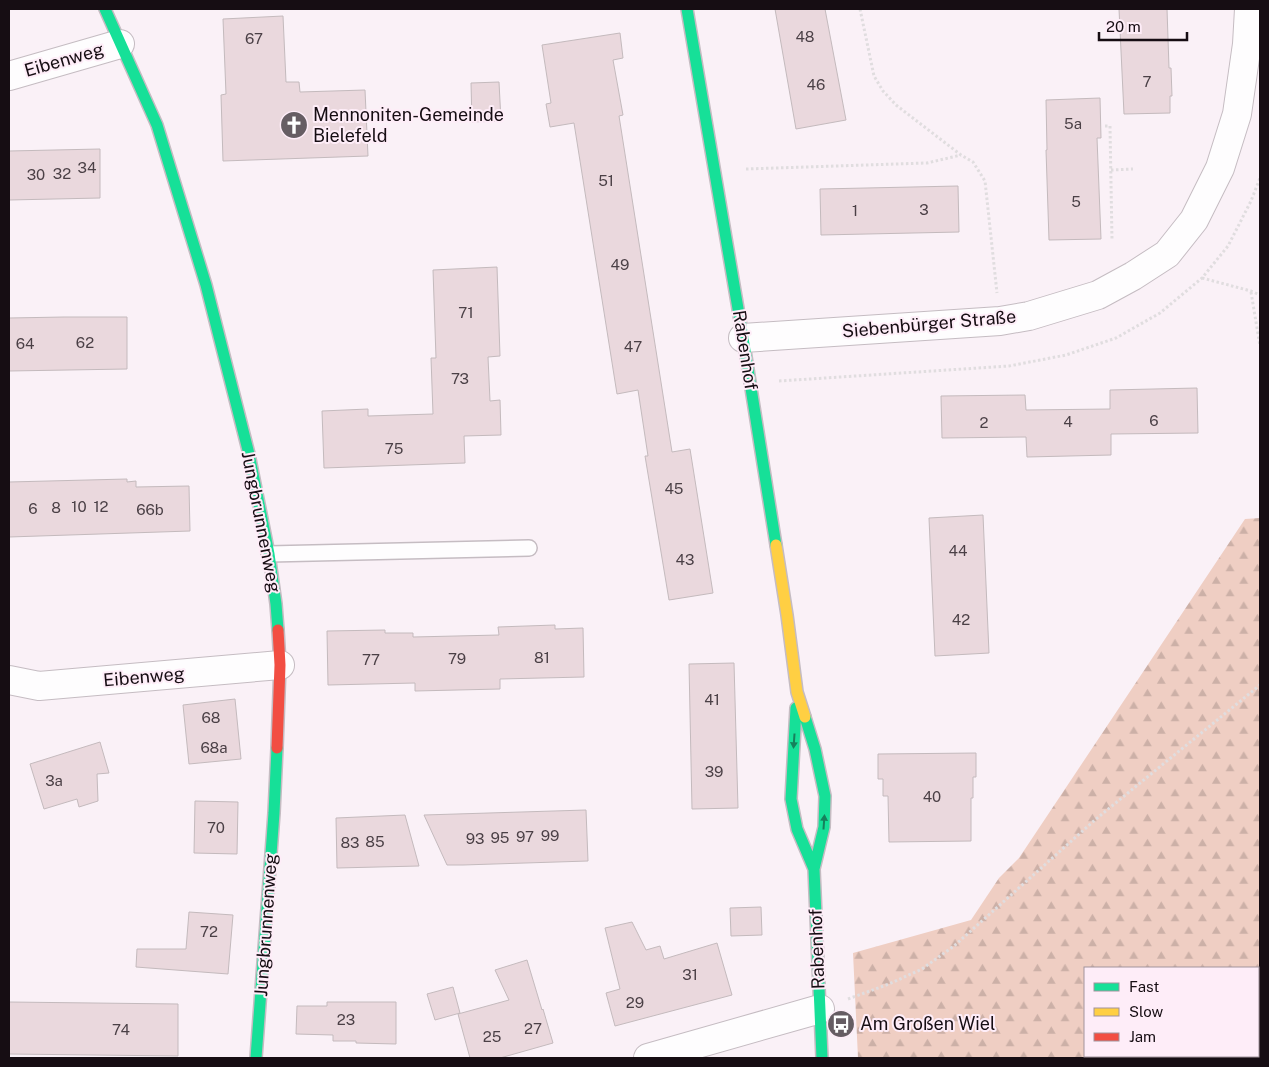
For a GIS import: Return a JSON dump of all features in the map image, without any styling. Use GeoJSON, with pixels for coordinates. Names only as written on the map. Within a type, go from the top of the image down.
{"type":"FeatureCollection","features":[{"type":"Feature","properties":{"kind":"street","name":"Jungbrunnenweg"},"geometry":{"type":"LineString","coordinates":[[105,9],[157,125],[206,285],[249,454],[269,554],[276,604],[280,665],[274,813],[256,1058]]}},
{"type":"Feature","properties":{"kind":"street","name":"Rabenhof"},"geometry":{"type":"LineString","coordinates":[[687,9],[743,338],[797,692],[815,749],[825,796],[824,827],[814,870],[822,1058]]}},
{"type":"Feature","properties":{"kind":"street","name":"Siebenbürger Straße"},"geometry":{"type":"LineString","coordinates":[[743,338],[1000,321],[1029,316],[1098,295],[1133,276],[1167,254],[1194,220],[1220,168],[1237,114],[1247,44],[1249,9]]}},
{"type":"Feature","properties":{"kind":"street","name":"Eibenweg"},"geometry":{"type":"LineString","coordinates":[[9,76],[120,44]]}},
{"type":"Feature","properties":{"kind":"street","name":"Eibenweg"},"geometry":{"type":"LineString","coordinates":[[9,680],[39,686],[280,665]]}},
{"type":"Feature","properties":{"kind":"street","name":"Rabenhof"},"geometry":{"type":"LineString","coordinates":[[797,692],[791,799],[797,829],[814,870]]}},
{"type":"Feature","properties":{"kind":"street"},"geometry":{"type":"LineString","coordinates":[[648,1058],[820,1009]]}},
{"type":"Feature","properties":{"kind":"lane"},"geometry":{"type":"LineString","coordinates":[[269,554],[529,548]]}},
{"type":"Feature","properties":{"kind":"path"},"geometry":{"type":"LineString","coordinates":[[860,9],[874,76],[883,91],[896,105],[961,155],[973,162],[986,181],[1000,321]]}},
{"type":"Feature","properties":{"kind":"path"},"geometry":{"type":"LineString","coordinates":[[1105,126],[1110,126],[1112,240]]}},
{"type":"Feature","properties":{"kind":"path"},"geometry":{"type":"LineString","coordinates":[[746,169],[927,163],[961,155]]}},
{"type":"Feature","properties":{"kind":"path"},"geometry":{"type":"LineString","coordinates":[[1111,170],[1133,169]]}},
{"type":"Feature","properties":{"kind":"path"},"geometry":{"type":"LineString","coordinates":[[1202,278],[1260,295]]}},
{"type":"Feature","properties":{"kind":"path"},"geometry":{"type":"LineString","coordinates":[[1251,291],[1260,346]]}},
{"type":"Feature","properties":{"kind":"path"},"geometry":{"type":"LineString","coordinates":[[820,1009],[888,984],[922,969],[954,946],[1096,819],[1260,685]]}},
{"type":"Feature","properties":{"kind":"green space"},"geometry":{"type":"Polygon","coordinates":[[[1260,518],[1260,1058],[858,1058],[853,953],[971,920],[999,878],[1019,858],[1245,519],[1260,518]]]}},
{"type":"Feature","properties":{"kind":"building"},"geometry":{"type":"Polygon","coordinates":[[[775,9],[825,9],[846,120],[796,129],[775,9]]]}},
{"type":"Feature","properties":{"kind":"building"},"geometry":{"type":"Polygon","coordinates":[[[1119,9],[1167,9],[1172,96],[1170,96],[1170,113],[1124,114],[1119,9]]]}},
{"type":"Feature","properties":{"kind":"building","name":"Mennoniten-Gemeinde Bielefeld"},"geometry":{"type":"Polygon","coordinates":[[[283,16],[286,82],[299,82],[300,92],[365,90],[368,156],[223,161],[221,95],[226,94],[223,19],[283,16]]]}},
{"type":"Feature","properties":{"kind":"building"},"geometry":{"type":"Polygon","coordinates":[[[620,33],[623,58],[613,60],[623,115],[619,116],[672,452],[690,449],[713,593],[669,600],[645,456],[648,456],[638,390],[617,394],[574,123],[550,127],[546,104],[551,103],[542,45],[620,33]]]}},
{"type":"Feature","properties":{"kind":"building"},"geometry":{"type":"Polygon","coordinates":[[[499,82],[501,121],[472,122],[471,83],[499,82]]]}},
{"type":"Feature","properties":{"kind":"building"},"geometry":{"type":"Polygon","coordinates":[[[1100,98],[1101,138],[1097,138],[1101,239],[1049,240],[1046,100],[1100,98]]]}},
{"type":"Feature","properties":{"kind":"building"},"geometry":{"type":"Polygon","coordinates":[[[100,149],[100,198],[9,200],[9,151],[100,149]]]}},
{"type":"Feature","properties":{"kind":"building"},"geometry":{"type":"Polygon","coordinates":[[[958,186],[959,232],[821,235],[820,189],[958,186]]]}},
{"type":"Feature","properties":{"kind":"building"},"geometry":{"type":"Polygon","coordinates":[[[497,267],[500,356],[488,357],[490,401],[500,400],[501,435],[464,436],[465,463],[324,468],[322,411],[368,409],[368,416],[433,414],[431,358],[436,358],[433,270],[497,267]]]}},
{"type":"Feature","properties":{"kind":"building"},"geometry":{"type":"Polygon","coordinates":[[[127,317],[127,369],[9,371],[9,318],[127,317]]]}},
{"type":"Feature","properties":{"kind":"building"},"geometry":{"type":"Polygon","coordinates":[[[1197,388],[1198,433],[1111,434],[1111,455],[1027,457],[1026,437],[942,438],[941,396],[1025,395],[1026,410],[1110,409],[1110,390],[1197,388]]]}},
{"type":"Feature","properties":{"kind":"building"},"geometry":{"type":"Polygon","coordinates":[[[127,479],[127,482],[136,481],[136,487],[189,486],[190,531],[9,537],[9,482],[127,479]]]}},
{"type":"Feature","properties":{"kind":"building"},"geometry":{"type":"Polygon","coordinates":[[[983,515],[989,653],[935,656],[929,518],[983,515]]]}},
{"type":"Feature","properties":{"kind":"building"},"geometry":{"type":"Polygon","coordinates":[[[555,625],[555,629],[583,628],[584,677],[500,679],[500,689],[415,691],[415,683],[328,685],[327,631],[385,630],[385,633],[413,633],[413,637],[499,635],[498,627],[555,625]]]}},
{"type":"Feature","properties":{"kind":"building"},"geometry":{"type":"Polygon","coordinates":[[[734,663],[738,808],[692,809],[689,664],[734,663]]]}},
{"type":"Feature","properties":{"kind":"building"},"geometry":{"type":"Polygon","coordinates":[[[235,699],[241,759],[189,764],[183,705],[235,699]]]}},
{"type":"Feature","properties":{"kind":"building"},"geometry":{"type":"Polygon","coordinates":[[[100,742],[109,773],[97,774],[98,801],[79,807],[77,799],[44,809],[30,764],[100,742]]]}},
{"type":"Feature","properties":{"kind":"building"},"geometry":{"type":"Polygon","coordinates":[[[976,753],[976,777],[973,777],[973,798],[971,798],[971,841],[889,842],[888,796],[883,796],[883,779],[878,779],[878,754],[976,753]]]}},
{"type":"Feature","properties":{"kind":"building"},"geometry":{"type":"Polygon","coordinates":[[[195,801],[238,802],[237,854],[194,853],[195,801]]]}},
{"type":"Feature","properties":{"kind":"building"},"geometry":{"type":"Polygon","coordinates":[[[586,810],[588,861],[463,865],[447,865],[424,815],[586,810]]]}},
{"type":"Feature","properties":{"kind":"building"},"geometry":{"type":"Polygon","coordinates":[[[405,815],[419,866],[337,868],[336,818],[405,815]]]}},
{"type":"Feature","properties":{"kind":"building"},"geometry":{"type":"Polygon","coordinates":[[[761,907],[762,935],[731,936],[730,908],[761,907]]]}},
{"type":"Feature","properties":{"kind":"building"},"geometry":{"type":"Polygon","coordinates":[[[189,912],[233,915],[228,974],[136,967],[137,949],[186,949],[189,912]]]}},
{"type":"Feature","properties":{"kind":"building"},"geometry":{"type":"Polygon","coordinates":[[[632,922],[646,950],[660,946],[664,959],[717,943],[732,995],[615,1026],[606,993],[620,989],[605,928],[632,922]]]}},
{"type":"Feature","properties":{"kind":"building"},"geometry":{"type":"Polygon","coordinates":[[[527,960],[553,1043],[500,1058],[470,1058],[458,1014],[509,1000],[495,970],[527,960]]]}},
{"type":"Feature","properties":{"kind":"building"},"geometry":{"type":"Polygon","coordinates":[[[453,987],[460,1013],[435,1020],[427,994],[453,987]]]}},
{"type":"Feature","properties":{"kind":"building"},"geometry":{"type":"Polygon","coordinates":[[[9,1002],[178,1004],[178,1056],[9,1054],[9,1002]]]}},
{"type":"Feature","properties":{"kind":"building"},"geometry":{"type":"Polygon","coordinates":[[[327,1002],[396,1002],[396,1044],[333,1041],[333,1035],[296,1034],[297,1006],[327,1006],[327,1002]]]}},
{"type":"Feature","properties":{"kind":"traffic: fast"},"geometry":{"type":"LineString","coordinates":[[105,9],[157,125],[206,285],[249,454],[269,554],[278,630]]}},
{"type":"Feature","properties":{"kind":"traffic: fast"},"geometry":{"type":"LineString","coordinates":[[687,9],[776,545]]}},
{"type":"Feature","properties":{"kind":"traffic: fast"},"geometry":{"type":"LineString","coordinates":[[796,708],[791,799],[797,829],[814,869]]}},
{"type":"Feature","properties":{"kind":"traffic: fast"},"geometry":{"type":"LineString","coordinates":[[805,717],[815,749],[825,796],[824,827],[814,869],[822,1058]]}},
{"type":"Feature","properties":{"kind":"traffic: fast"},"geometry":{"type":"LineString","coordinates":[[256,1058],[277,748]]}},
{"type":"Feature","properties":{"kind":"traffic: slow"},"geometry":{"type":"LineString","coordinates":[[776,545],[797,692],[805,717]]}},
{"type":"Feature","properties":{"kind":"traffic: jam"},"geometry":{"type":"LineString","coordinates":[[277,748],[280,665],[278,630]]}},
{"type":"Feature","properties":{"kind":"place","name":"Mennoniten-Gemeinde Bielefeld"},"geometry":{"type":"Point","coordinates":[294,125]}},
{"type":"Feature","properties":{"kind":"place","name":"Am Großen Wiel"},"geometry":{"type":"Point","coordinates":[841,1024]}}]}
